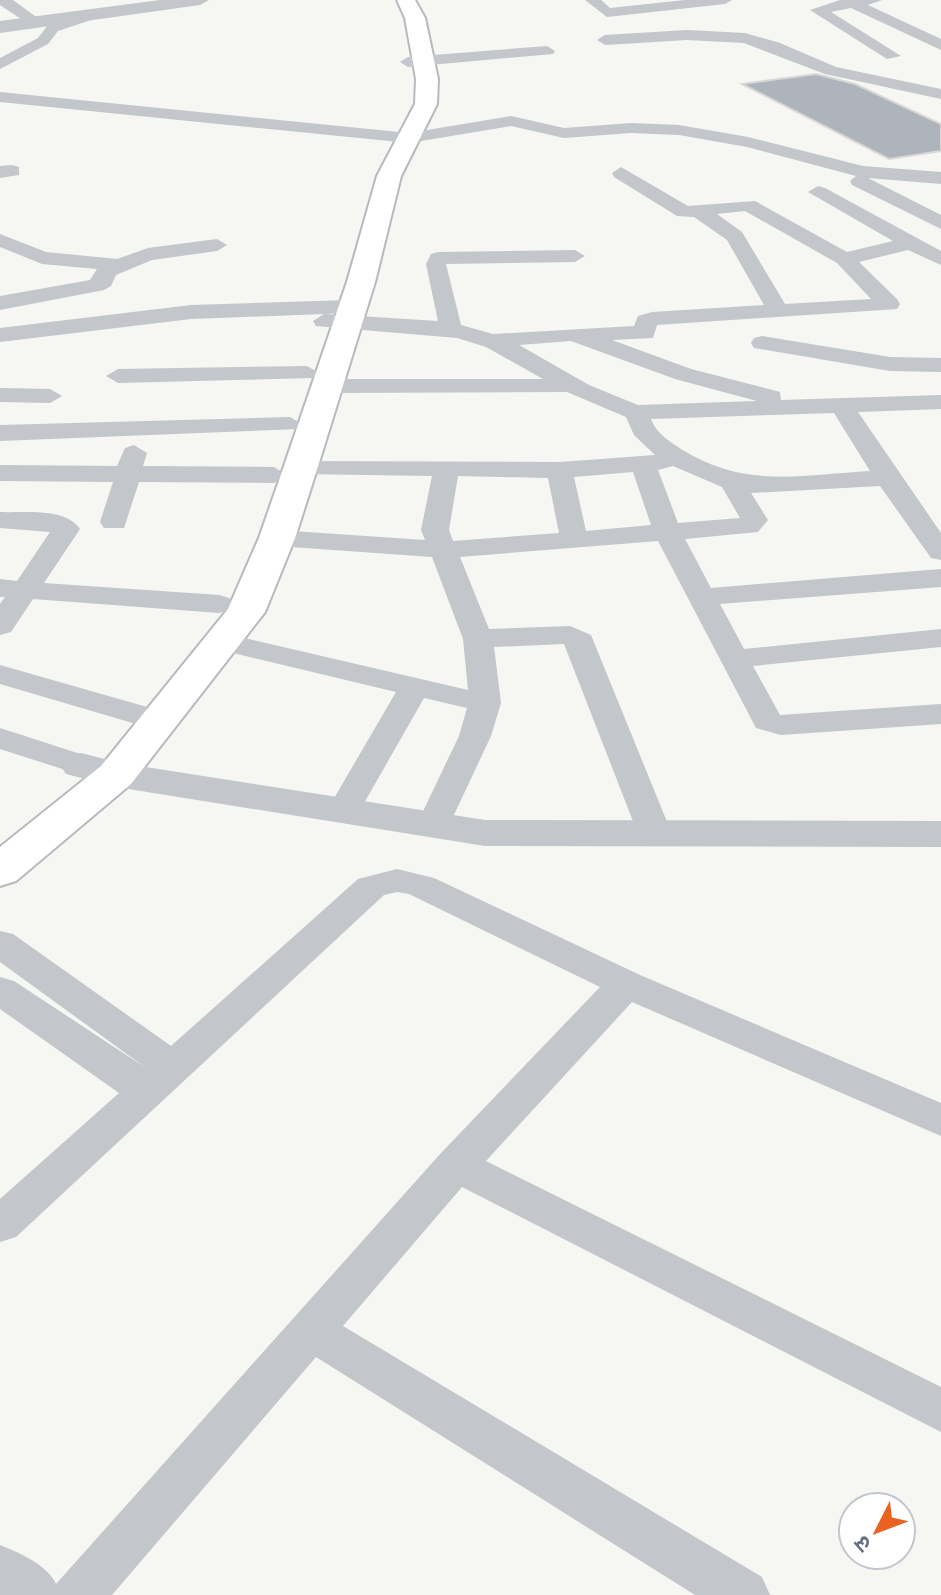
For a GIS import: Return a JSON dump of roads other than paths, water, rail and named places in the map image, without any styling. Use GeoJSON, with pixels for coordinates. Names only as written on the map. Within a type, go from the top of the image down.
{"type":"FeatureCollection","features":[{"type":"Feature","properties":{"kind":"main road"},"geometry":{"type":"LineString","coordinates":[[0,834],[98,770],[219,604],[288,470],[338,314],[389,176],[399,138],[426,104],[415,60],[390,0]]}},
{"type":"Feature","properties":{"kind":"main road"},"geometry":{"type":"LineString","coordinates":[[406,0],[415,18],[415,60]]}},
{"type":"Feature","properties":{"kind":"main road"},"geometry":{"type":"LineString","coordinates":[[0,871],[223,642],[246,612],[277,538],[288,470],[290,424],[317,379]]}},
{"type":"Feature","properties":{"kind":"street"},"geometry":{"type":"LineString","coordinates":[[3,0],[42,27]]}},
{"type":"Feature","properties":{"kind":"street"},"geometry":{"type":"LineString","coordinates":[[0,28],[42,27],[86,17],[200,0]]}},
{"type":"Feature","properties":{"kind":"street"},"geometry":{"type":"LineString","coordinates":[[592,0],[607,13],[673,3],[725,0]]}},
{"type":"Feature","properties":{"kind":"street"},"geometry":{"type":"LineString","coordinates":[[620,0],[636,10]]}},
{"type":"Feature","properties":{"kind":"street"},"geometry":{"type":"LineString","coordinates":[[875,0],[848,2],[817,10],[893,56]]}},
{"type":"Feature","properties":{"kind":"street"},"geometry":{"type":"LineString","coordinates":[[848,2],[941,45]]}},
{"type":"Feature","properties":{"kind":"street"},"geometry":{"type":"LineString","coordinates":[[892,22],[916,18]]}},
{"type":"Feature","properties":{"kind":"street"},"geometry":{"type":"LineString","coordinates":[[0,64],[43,41],[42,27]]}},
{"type":"Feature","properties":{"kind":"street"},"geometry":{"type":"LineString","coordinates":[[605,40],[687,35],[745,38],[774,46],[831,71],[941,94]]}},
{"type":"Feature","properties":{"kind":"street"},"geometry":{"type":"LineString","coordinates":[[415,60],[547,51]]}},
{"type":"Feature","properties":{"kind":"street"},"geometry":{"type":"LineString","coordinates":[[0,97],[399,138],[511,121],[564,133],[667,129],[748,142],[868,177],[941,223]]}},
{"type":"Feature","properties":{"kind":"street"},"geometry":{"type":"LineString","coordinates":[[621,173],[680,210],[700,212],[776,200]]}},
{"type":"Feature","properties":{"kind":"street"},"geometry":{"type":"LineString","coordinates":[[906,176],[941,196]]}},
{"type":"Feature","properties":{"kind":"street"},"geometry":{"type":"LineString","coordinates":[[941,178],[868,177],[811,193],[941,259]]}},
{"type":"Feature","properties":{"kind":"street"},"geometry":{"type":"LineString","coordinates":[[491,341],[573,334],[642,334],[646,332],[646,321],[652,319],[769,314],[889,304],[844,259],[748,205]]}},
{"type":"Feature","properties":{"kind":"street"},"geometry":{"type":"LineString","coordinates":[[700,212],[735,236],[769,314],[762,343],[727,386]]}},
{"type":"Feature","properties":{"kind":"street"},"geometry":{"type":"LineString","coordinates":[[0,240],[42,258],[116,265]]}},
{"type":"Feature","properties":{"kind":"street"},"geometry":{"type":"LineString","coordinates":[[844,259],[910,243]]}},
{"type":"Feature","properties":{"kind":"street"},"geometry":{"type":"LineString","coordinates":[[0,303],[96,285],[103,281],[104,272],[148,254],[217,245]]}},
{"type":"Feature","properties":{"kind":"street"},"geometry":{"type":"LineString","coordinates":[[451,331],[436,264],[442,257],[472,246],[575,256]]}},
{"type":"Feature","properties":{"kind":"street"},"geometry":{"type":"LineString","coordinates":[[0,335],[191,312],[338,314],[451,331],[491,341],[567,385],[618,408],[637,412],[941,402]]}},
{"type":"Feature","properties":{"kind":"street"},"geometry":{"type":"LineString","coordinates":[[573,334],[727,386],[814,407]]}},
{"type":"Feature","properties":{"kind":"street"},"geometry":{"type":"LineString","coordinates":[[762,343],[890,364],[941,365]]}},
{"type":"Feature","properties":{"kind":"street"},"geometry":{"type":"LineString","coordinates":[[118,376],[317,379],[472,388],[567,385]]}},
{"type":"Feature","properties":{"kind":"street"},"geometry":{"type":"LineString","coordinates":[[0,395],[50,396]]}},
{"type":"Feature","properties":{"kind":"street"},"geometry":{"type":"LineString","coordinates":[[842,406],[887,478],[941,552]]}},
{"type":"Feature","properties":{"kind":"street"},"geometry":{"type":"LineString","coordinates":[[637,412],[648,435],[684,461],[733,484],[887,478]]}},
{"type":"Feature","properties":{"kind":"street"},"geometry":{"type":"LineString","coordinates":[[0,433],[290,424]]}},
{"type":"Feature","properties":{"kind":"street"},"geometry":{"type":"LineString","coordinates":[[114,522],[141,430]]}},
{"type":"Feature","properties":{"kind":"street"},"geometry":{"type":"LineString","coordinates":[[0,473],[128,474],[446,468],[560,470],[684,461]]}},
{"type":"Feature","properties":{"kind":"street"},"geometry":{"type":"LineString","coordinates":[[643,463],[667,532],[767,721],[776,725],[941,714]]}},
{"type":"Feature","properties":{"kind":"street"},"geometry":{"type":"LineString","coordinates":[[433,826],[475,736],[485,703],[478,639],[435,526],[446,468]]}},
{"type":"Feature","properties":{"kind":"street"},"geometry":{"type":"LineString","coordinates":[[560,470],[574,540]]}},
{"type":"Feature","properties":{"kind":"street"},"geometry":{"type":"LineString","coordinates":[[277,538],[444,550],[753,524],[733,484]]}},
{"type":"Feature","properties":{"kind":"street"},"geometry":{"type":"LineString","coordinates":[[0,520],[51,522],[66,529],[12,589],[0,626]]}},
{"type":"Feature","properties":{"kind":"street"},"geometry":{"type":"LineString","coordinates":[[703,597],[941,578]]}},
{"type":"Feature","properties":{"kind":"street"},"geometry":{"type":"LineString","coordinates":[[12,589],[219,604]]}},
{"type":"Feature","properties":{"kind":"street"},"geometry":{"type":"LineString","coordinates":[[478,639],[570,635],[580,641],[655,834]]}},
{"type":"Feature","properties":{"kind":"street"},"geometry":{"type":"LineString","coordinates":[[735,659],[941,638]]}},
{"type":"Feature","properties":{"kind":"street"},"geometry":{"type":"LineString","coordinates":[[223,642],[485,703]]}},
{"type":"Feature","properties":{"kind":"street"},"geometry":{"type":"LineString","coordinates":[[0,674],[136,714]]}},
{"type":"Feature","properties":{"kind":"street"},"geometry":{"type":"LineString","coordinates":[[343,812],[415,687]]}},
{"type":"Feature","properties":{"kind":"street"},"geometry":{"type":"LineString","coordinates":[[0,738],[98,770],[433,826],[513,834],[941,834]]}},
{"type":"Feature","properties":{"kind":"street"},"geometry":{"type":"LineString","coordinates":[[0,1225],[371,887],[386,880],[421,886],[626,984],[941,1120]]}},
{"type":"Feature","properties":{"kind":"street"},"geometry":{"type":"LineString","coordinates":[[0,943],[160,1079]]}},
{"type":"Feature","properties":{"kind":"street"},"geometry":{"type":"LineString","coordinates":[[78,1595],[456,1165],[626,984]]}},
{"type":"Feature","properties":{"kind":"street"},"geometry":{"type":"LineString","coordinates":[[0,990],[160,1079]]}},
{"type":"Feature","properties":{"kind":"street"},"geometry":{"type":"LineString","coordinates":[[456,1165],[941,1411]]}},
{"type":"Feature","properties":{"kind":"street"},"geometry":{"type":"LineString","coordinates":[[311,1330],[743,1595]]}},
{"type":"Feature","properties":{"kind":"street"},"geometry":{"type":"LineString","coordinates":[[0,1570],[34,1595]]}}]}
